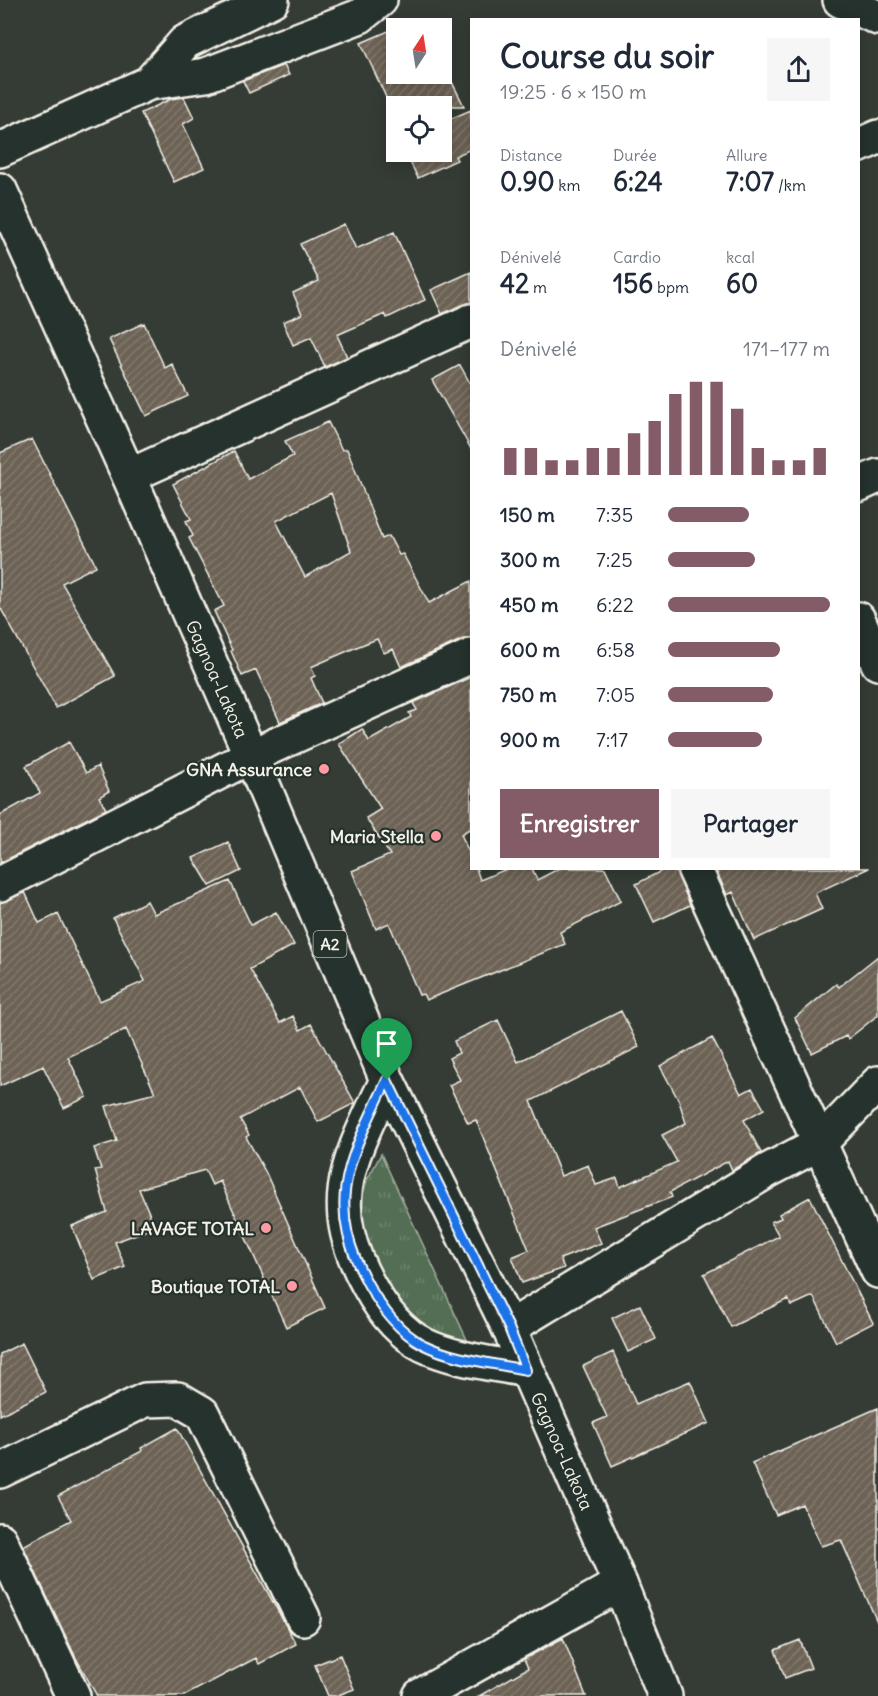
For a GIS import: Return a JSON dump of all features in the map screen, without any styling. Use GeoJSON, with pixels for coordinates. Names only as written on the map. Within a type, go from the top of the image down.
{"type":"FeatureCollection","features":[{"type":"Feature","properties":{"kind":"street"},"geometry":{"type":"LineString","coordinates":[[149,83],[185,42],[272,0]]}},
{"type":"Feature","properties":{"kind":"street"},"geometry":{"type":"LineString","coordinates":[[0,150],[149,83],[206,75],[360,16],[380,0]]}},
{"type":"Feature","properties":{"kind":"street"},"geometry":{"type":"LineString","coordinates":[[840,0],[878,18]]}},
{"type":"Feature","properties":{"kind":"street"},"geometry":{"type":"LineString","coordinates":[[860,145],[878,137]]}},
{"type":"Feature","properties":{"kind":"street","name":"Gagnoa-Lakota"},"geometry":{"type":"LineString","coordinates":[[0,190],[129,476],[387,1080],[509,1328],[620,1584],[665,1696]]}},
{"type":"Feature","properties":{"kind":"street"},"geometry":{"type":"LineString","coordinates":[[129,476],[470,321]]}},
{"type":"Feature","properties":{"kind":"street"},"geometry":{"type":"LineString","coordinates":[[860,484],[878,476]]}},
{"type":"Feature","properties":{"kind":"street"},"geometry":{"type":"LineString","coordinates":[[860,623],[878,663]]}},
{"type":"Feature","properties":{"kind":"street"},"geometry":{"type":"LineString","coordinates":[[0,884],[250,756],[470,656]]}},
{"type":"Feature","properties":{"kind":"street"},"geometry":{"type":"LineString","coordinates":[[695,870],[878,1271]]}},
{"type":"Feature","properties":{"kind":"street"},"geometry":{"type":"LineString","coordinates":[[387,1080],[356,1146],[346,1182],[343,1208],[347,1234],[361,1272],[383,1311],[406,1333],[424,1345],[446,1353],[526,1370]]}},
{"type":"Feature","properties":{"kind":"street"},"geometry":{"type":"LineString","coordinates":[[509,1328],[767,1171],[820,1143],[878,1083]]}},
{"type":"Feature","properties":{"kind":"street"},"geometry":{"type":"LineString","coordinates":[[0,1471],[145,1400],[178,1399],[202,1413],[303,1618]]}},
{"type":"Feature","properties":{"kind":"street"},"geometry":{"type":"LineString","coordinates":[[0,1540],[73,1696]]}},
{"type":"Feature","properties":{"kind":"street"},"geometry":{"type":"LineString","coordinates":[[420,1696],[620,1584]]}},
{"type":"Feature","properties":{"kind":"green space"},"geometry":{"type":"Polygon","coordinates":[[[381,1154],[469,1344],[410,1325],[359,1239],[359,1209],[367,1180],[381,1154]]]}},
{"type":"Feature","properties":{"kind":"building"},"geometry":{"type":"Polygon","coordinates":[[[386,32],[386,84],[452,84],[452,82],[464,106],[452,106],[452,96],[386,97],[361,43],[386,32]]]}},
{"type":"Feature","properties":{"kind":"building"},"geometry":{"type":"Polygon","coordinates":[[[284,65],[289,75],[249,93],[243,81],[284,65]]]}},
{"type":"Feature","properties":{"kind":"building"},"geometry":{"type":"Polygon","coordinates":[[[184,97],[194,118],[183,124],[204,168],[174,182],[141,113],[171,99],[184,97]]]}},
{"type":"Feature","properties":{"kind":"building"},"geometry":{"type":"Polygon","coordinates":[[[470,110],[470,149],[455,156],[457,160],[418,178],[410,162],[452,162],[452,118],[470,110]]]}},
{"type":"Feature","properties":{"kind":"building"},"geometry":{"type":"Polygon","coordinates":[[[344,224],[356,249],[394,232],[425,300],[387,318],[385,314],[337,335],[347,357],[325,367],[311,337],[293,345],[283,322],[302,314],[293,293],[319,281],[300,244],[344,224]]]}},
{"type":"Feature","properties":{"kind":"building"},"geometry":{"type":"Polygon","coordinates":[[[470,272],[470,302],[442,314],[431,290],[470,272]]]}},
{"type":"Feature","properties":{"kind":"building"},"geometry":{"type":"Polygon","coordinates":[[[144,323],[165,368],[172,364],[188,396],[146,416],[109,339],[144,323]]]}},
{"type":"Feature","properties":{"kind":"building"},"geometry":{"type":"Polygon","coordinates":[[[460,365],[470,383],[470,447],[432,380],[460,365]]]}},
{"type":"Feature","properties":{"kind":"building"},"geometry":{"type":"Polygon","coordinates":[[[328,422],[342,450],[347,449],[382,539],[389,536],[399,555],[403,554],[429,603],[470,582],[470,638],[463,639],[401,667],[393,649],[384,653],[377,639],[311,667],[315,676],[311,678],[322,703],[280,722],[256,670],[242,676],[214,611],[224,606],[189,538],[193,536],[186,521],[191,519],[173,484],[234,451],[248,479],[293,456],[285,441],[328,422]],[[331,493],[276,521],[305,577],[351,551],[331,493]]]}},
{"type":"Feature","properties":{"kind":"building"},"geometry":{"type":"Polygon","coordinates":[[[32,439],[96,566],[62,583],[115,676],[56,708],[0,607],[0,453],[32,439]]]}},
{"type":"Feature","properties":{"kind":"building"},"geometry":{"type":"Polygon","coordinates":[[[470,677],[470,829],[461,834],[470,856],[470,870],[477,870],[480,880],[504,870],[533,870],[537,880],[556,870],[606,870],[621,901],[560,932],[565,944],[426,1000],[423,994],[419,995],[389,923],[376,929],[352,871],[390,855],[366,818],[381,809],[339,744],[362,729],[369,741],[411,717],[409,713],[417,710],[413,703],[470,677]]]}},
{"type":"Feature","properties":{"kind":"building"},"geometry":{"type":"Polygon","coordinates":[[[69,742],[86,773],[98,766],[109,791],[99,797],[106,809],[0,863],[0,815],[40,793],[26,766],[69,742]]]}},
{"type":"Feature","properties":{"kind":"building"},"geometry":{"type":"Polygon","coordinates":[[[228,842],[241,871],[210,886],[193,858],[228,842]]]}},
{"type":"Feature","properties":{"kind":"building"},"geometry":{"type":"Polygon","coordinates":[[[860,868],[869,868],[815,893],[822,909],[754,940],[733,892],[727,895],[716,870],[860,870],[860,868]]]}},
{"type":"Feature","properties":{"kind":"building"},"geometry":{"type":"Polygon","coordinates":[[[663,870],[677,870],[690,905],[654,922],[636,884],[663,870]]]}},
{"type":"Feature","properties":{"kind":"building"},"geometry":{"type":"Polygon","coordinates":[[[230,881],[251,925],[276,912],[294,945],[250,969],[280,1023],[293,1016],[300,1030],[311,1024],[355,1103],[318,1122],[300,1087],[240,1119],[249,1135],[246,1137],[266,1173],[325,1308],[286,1327],[220,1181],[212,1185],[205,1170],[139,1189],[155,1227],[115,1242],[125,1267],[94,1280],[72,1226],[107,1212],[95,1170],[101,1169],[94,1148],[117,1141],[106,1106],[155,1093],[126,1029],[68,1057],[87,1097],[64,1108],[43,1066],[0,1086],[0,903],[25,892],[39,923],[58,914],[100,1001],[145,981],[113,918],[147,901],[154,914],[230,881]]]}},
{"type":"Feature","properties":{"kind":"building"},"geometry":{"type":"Polygon","coordinates":[[[878,956],[878,1015],[848,1039],[846,1036],[812,1053],[795,1018],[836,984],[839,987],[878,956]]]}},
{"type":"Feature","properties":{"kind":"building"},"geometry":{"type":"Polygon","coordinates":[[[621,1011],[639,1047],[531,1101],[561,1176],[588,1165],[596,1185],[617,1178],[620,1187],[677,1162],[662,1135],[686,1123],[679,1101],[660,1066],[712,1038],[741,1094],[752,1088],[764,1109],[744,1120],[761,1153],[732,1170],[728,1161],[670,1192],[672,1197],[594,1227],[601,1243],[560,1259],[564,1268],[522,1283],[512,1257],[529,1250],[476,1120],[468,1123],[449,1085],[460,1080],[449,1058],[459,1053],[454,1041],[498,1020],[518,1062],[621,1011]]]}},
{"type":"Feature","properties":{"kind":"building"},"geometry":{"type":"Polygon","coordinates":[[[810,1197],[873,1323],[836,1342],[813,1296],[791,1306],[788,1299],[731,1327],[704,1274],[779,1236],[771,1222],[781,1218],[779,1214],[810,1197]]]}},
{"type":"Feature","properties":{"kind":"building"},"geometry":{"type":"Polygon","coordinates":[[[640,1305],[656,1339],[628,1352],[612,1318],[640,1305]]]}},
{"type":"Feature","properties":{"kind":"building"},"geometry":{"type":"Polygon","coordinates":[[[22,1343],[46,1392],[0,1415],[0,1354],[22,1343]]]}},
{"type":"Feature","properties":{"kind":"building"},"geometry":{"type":"Polygon","coordinates":[[[613,1352],[636,1404],[690,1381],[709,1423],[612,1466],[593,1423],[607,1417],[583,1366],[613,1352]]]}},
{"type":"Feature","properties":{"kind":"building"},"geometry":{"type":"Polygon","coordinates":[[[878,1408],[878,1624],[841,1540],[821,1546],[802,1504],[776,1515],[752,1463],[878,1408]]]}},
{"type":"Feature","properties":{"kind":"building"},"geometry":{"type":"Polygon","coordinates":[[[177,1428],[296,1644],[259,1664],[256,1658],[184,1696],[97,1696],[75,1656],[23,1546],[71,1520],[58,1496],[142,1451],[141,1448],[177,1428]]]}},
{"type":"Feature","properties":{"kind":"building"},"geometry":{"type":"Polygon","coordinates":[[[563,1638],[586,1696],[479,1696],[528,1668],[524,1659],[563,1638]]]}},
{"type":"Feature","properties":{"kind":"building"},"geometry":{"type":"Polygon","coordinates":[[[800,1640],[811,1668],[785,1678],[775,1650],[800,1640]]]}},
{"type":"Feature","properties":{"kind":"building"},"geometry":{"type":"Polygon","coordinates":[[[340,1655],[354,1689],[336,1696],[328,1696],[315,1665],[340,1655]]]}},
{"type":"Feature","properties":{"kind":"place","name":"GNA Assurance"},"geometry":{"type":"Point","coordinates":[324,769]}},
{"type":"Feature","properties":{"kind":"place","name":"Maria Stella"},"geometry":{"type":"Point","coordinates":[436,836]}},
{"type":"Feature","properties":{"kind":"place","name":"LAVAGE TOTAL"},"geometry":{"type":"Point","coordinates":[266,1228]}},
{"type":"Feature","properties":{"kind":"place","name":"Boutique TOTAL"},"geometry":{"type":"Point","coordinates":[292,1286]}},
{"type":"Feature","properties":{"kind":"route"},"geometry":{"type":"LineString","coordinates":[[387,1080],[509,1328],[526,1370],[446,1353],[424,1345],[406,1333],[383,1311],[361,1272],[347,1234],[343,1208],[346,1182],[356,1146],[387,1080]]}}]}
